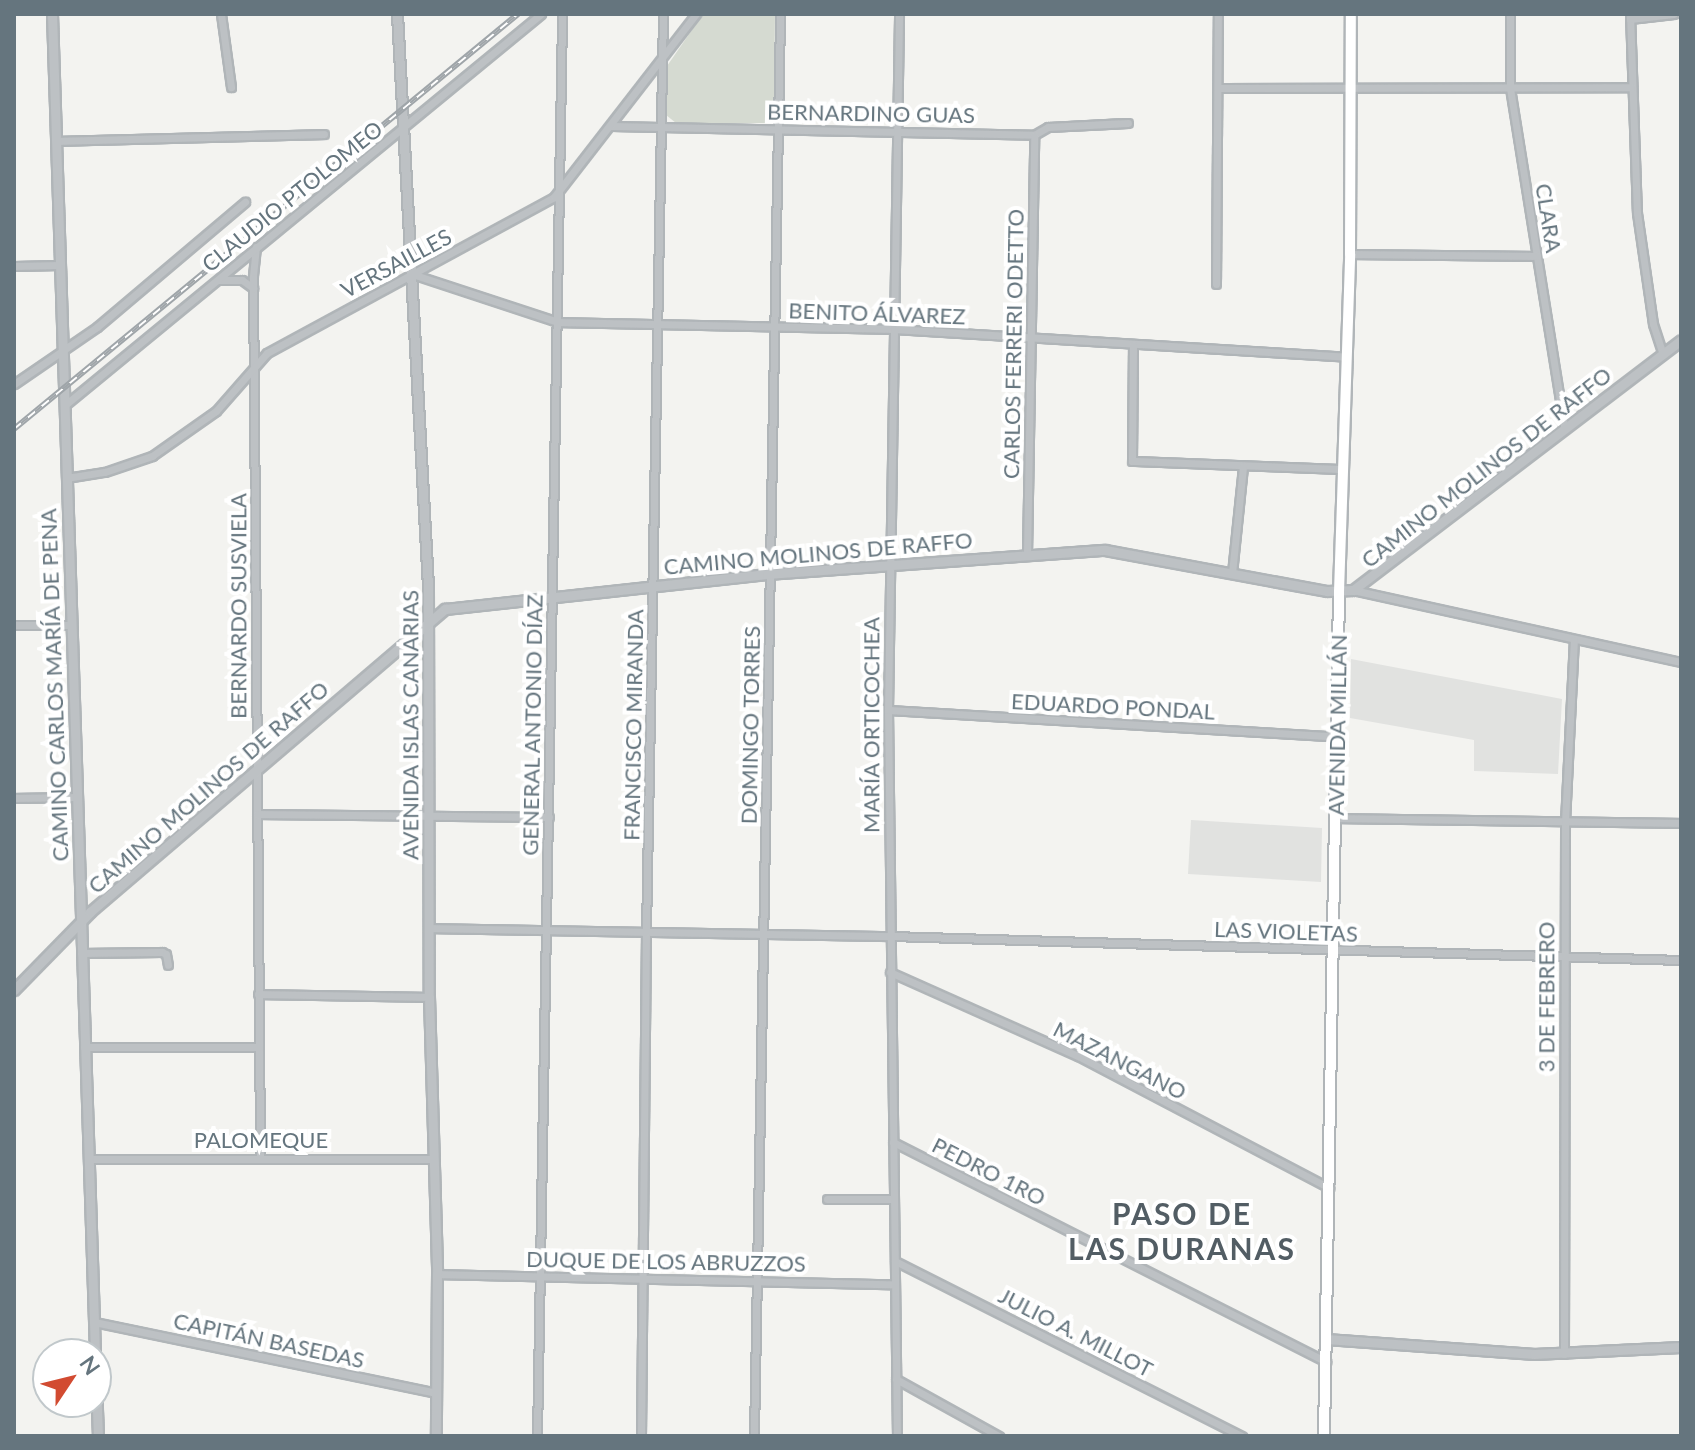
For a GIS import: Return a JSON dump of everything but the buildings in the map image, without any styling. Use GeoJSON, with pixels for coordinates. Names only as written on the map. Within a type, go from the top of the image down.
{"type":"FeatureCollection","features":[{"type":"Feature","properties":{"kind":"main road","name":"AVENIDA MILLÁN"},"geometry":{"type":"LineString","coordinates":[[1324,1436],[1339,592],[1350,254],[1351,14]]}},
{"type":"Feature","properties":{"kind":"street","name":"CAMINO CARLOS MARÍA DE PENA"},"geometry":{"type":"LineString","coordinates":[[52,14],[69,625],[94,1338]]}},
{"type":"Feature","properties":{"kind":"street"},"geometry":{"type":"LineString","coordinates":[[221,14],[231,87]]}},
{"type":"Feature","properties":{"kind":"street","name":"AVENIDA ISLAS CANARIAS"},"geometry":{"type":"LineString","coordinates":[[397,14],[428,622],[428,928],[437,1274],[436,1436]]}},
{"type":"Feature","properties":{"kind":"street","name":"CLAUDIO PTOLOMEO"},"geometry":{"type":"LineString","coordinates":[[65,405],[541,14]]}},
{"type":"Feature","properties":{"kind":"street","name":"GENERAL ANTONIO DÍAZ"},"geometry":{"type":"LineString","coordinates":[[537,1436],[562,14]]}},
{"type":"Feature","properties":{"kind":"street","name":"FRANCISCO MIRANDA"},"geometry":{"type":"LineString","coordinates":[[641,1436],[646,932],[655,585],[663,14]]}},
{"type":"Feature","properties":{"kind":"street","name":"VERSAILLES"},"geometry":{"type":"LineString","coordinates":[[66,478],[105,472],[161,451],[216,411],[267,353],[538,207],[561,188],[612,126],[696,14]]}},
{"type":"Feature","properties":{"kind":"street","name":"DOMINGO TORRES"},"geometry":{"type":"LineString","coordinates":[[754,1436],[780,14]]}},
{"type":"Feature","properties":{"kind":"street","name":"MARÍA ORTICOCHEA"},"geometry":{"type":"LineString","coordinates":[[897,1436],[888,710],[899,14]]}},
{"type":"Feature","properties":{"kind":"street"},"geometry":{"type":"LineString","coordinates":[[1216,284],[1218,14]]}},
{"type":"Feature","properties":{"kind":"street","name":"CLARA"},"geometry":{"type":"LineString","coordinates":[[1510,14],[1510,88],[1564,427]]}},
{"type":"Feature","properties":{"kind":"street"},"geometry":{"type":"LineString","coordinates":[[1663,354],[1651,312],[1637,213],[1630,16],[1674,14]]}},
{"type":"Feature","properties":{"kind":"street"},"geometry":{"type":"LineString","coordinates":[[1218,88],[1631,87]]}},
{"type":"Feature","properties":{"kind":"street","name":"BERNARDINO GUAS"},"geometry":{"type":"LineString","coordinates":[[612,126],[1034,135],[1048,127],[1128,123]]}},
{"type":"Feature","properties":{"kind":"street"},"geometry":{"type":"LineString","coordinates":[[57,141],[324,134]]}},
{"type":"Feature","properties":{"kind":"street","name":"CARLOS FERRERI ODETTO"},"geometry":{"type":"LineString","coordinates":[[1027,554],[1034,135]]}},
{"type":"Feature","properties":{"kind":"street"},"geometry":{"type":"LineString","coordinates":[[14,384],[62,353],[245,202]]}},
{"type":"Feature","properties":{"kind":"street","name":"BERNARDO SUSVIELA"},"geometry":{"type":"LineString","coordinates":[[256,247],[253,288],[260,1157]]}},
{"type":"Feature","properties":{"kind":"street"},"geometry":{"type":"LineString","coordinates":[[1350,254],[1537,256]]}},
{"type":"Feature","properties":{"kind":"street"},"geometry":{"type":"LineString","coordinates":[[14,266],[60,265]]}},
{"type":"Feature","properties":{"kind":"street","name":"BENITO ÁLVAREZ"},"geometry":{"type":"LineString","coordinates":[[412,274],[558,322],[893,329],[1347,357]]}},
{"type":"Feature","properties":{"kind":"street"},"geometry":{"type":"LineString","coordinates":[[217,280],[242,280],[253,288]]}},
{"type":"Feature","properties":{"kind":"street","name":"CAMINO MOLINOS DE RAFFO"},"geometry":{"type":"LineString","coordinates":[[14,990],[80,921],[428,622],[458,605],[771,573],[1105,550],[1339,592],[1353,590],[1681,340]]}},
{"type":"Feature","properties":{"kind":"street"},"geometry":{"type":"LineString","coordinates":[[1133,345],[1132,461],[1343,469]]}},
{"type":"Feature","properties":{"kind":"street"},"geometry":{"type":"LineString","coordinates":[[1232,573],[1243,467]]}},
{"type":"Feature","properties":{"kind":"street"},"geometry":{"type":"LineString","coordinates":[[1353,590],[1681,662]]}},
{"type":"Feature","properties":{"kind":"street"},"geometry":{"type":"LineString","coordinates":[[14,625],[69,625]]}},
{"type":"Feature","properties":{"kind":"street","name":"3 DE FEBRERO"},"geometry":{"type":"LineString","coordinates":[[1564,1354],[1565,822],[1574,640]]}},
{"type":"Feature","properties":{"kind":"street","name":"EDUARDO PONDAL"},"geometry":{"type":"LineString","coordinates":[[888,710],[1336,737]]}},
{"type":"Feature","properties":{"kind":"street"},"geometry":{"type":"LineString","coordinates":[[14,798],[75,797]]}},
{"type":"Feature","properties":{"kind":"street"},"geometry":{"type":"LineString","coordinates":[[257,814],[549,817]]}},
{"type":"Feature","properties":{"kind":"street"},"geometry":{"type":"LineString","coordinates":[[1335,818],[1681,823]]}},
{"type":"Feature","properties":{"kind":"street"},"geometry":{"type":"LineString","coordinates":[[428,928],[891,936]]}},
{"type":"Feature","properties":{"kind":"street","name":"LAS VIOLETAS"},"geometry":{"type":"LineString","coordinates":[[891,936],[1681,960]]}},
{"type":"Feature","properties":{"kind":"street"},"geometry":{"type":"LineString","coordinates":[[81,953],[162,952],[166,954],[168,965]]}},
{"type":"Feature","properties":{"kind":"street","name":"MAZANGANO"},"geometry":{"type":"LineString","coordinates":[[890,972],[1078,1056],[1329,1188]]}},
{"type":"Feature","properties":{"kind":"street"},"geometry":{"type":"LineString","coordinates":[[258,994],[429,997]]}},
{"type":"Feature","properties":{"kind":"street"},"geometry":{"type":"LineString","coordinates":[[84,1047],[259,1047]]}},
{"type":"Feature","properties":{"kind":"street","name":"PEDRO 1RO"},"geometry":{"type":"LineString","coordinates":[[893,1142],[1326,1362]]}},
{"type":"Feature","properties":{"kind":"street","name":"PALOMEQUE"},"geometry":{"type":"LineString","coordinates":[[88,1159],[434,1159]]}},
{"type":"Feature","properties":{"kind":"street"},"geometry":{"type":"LineString","coordinates":[[827,1199],[894,1199]]}},
{"type":"Feature","properties":{"kind":"street","name":"JULIO A. MILLOT"},"geometry":{"type":"LineString","coordinates":[[895,1261],[1242,1436]]}},
{"type":"Feature","properties":{"kind":"street","name":"DUQUE DE LOS ABRUZZOS"},"geometry":{"type":"LineString","coordinates":[[437,1274],[895,1284]]}},
{"type":"Feature","properties":{"kind":"street","name":"CAPITÁN BASEDAS"},"geometry":{"type":"LineString","coordinates":[[94,1322],[436,1393]]}},
{"type":"Feature","properties":{"kind":"street"},"geometry":{"type":"LineString","coordinates":[[1326,1339],[1564,1354],[1681,1347]]}},
{"type":"Feature","properties":{"kind":"street"},"geometry":{"type":"LineString","coordinates":[[896,1379],[999,1436]]}},
{"type":"Feature","properties":{"kind":"shaded area"},"geometry":{"type":"Polygon","coordinates":[[[703,14],[775,14],[774,116],[767,123],[676,123],[666,115],[667,66],[703,14]]]}},
{"type":"Feature","properties":{"kind":"shaded area"},"geometry":{"type":"Polygon","coordinates":[[[1351,659],[1562,699],[1558,774],[1474,771],[1474,740],[1350,718],[1351,659]]]}},
{"type":"Feature","properties":{"kind":"shaded area"},"geometry":{"type":"Polygon","coordinates":[[[1191,820],[1322,828],[1321,882],[1188,874],[1191,820]]]}},
{"type":"Feature","properties":{"kind":"railway"},"geometry":{"type":"LineString","coordinates":[[14,429],[518,14]]}},
{"type":"Feature","properties":{"kind":"district","name":"PASO DE LAS DURANAS"},"geometry":{"type":"Point","coordinates":[1182,1230]}}]}
